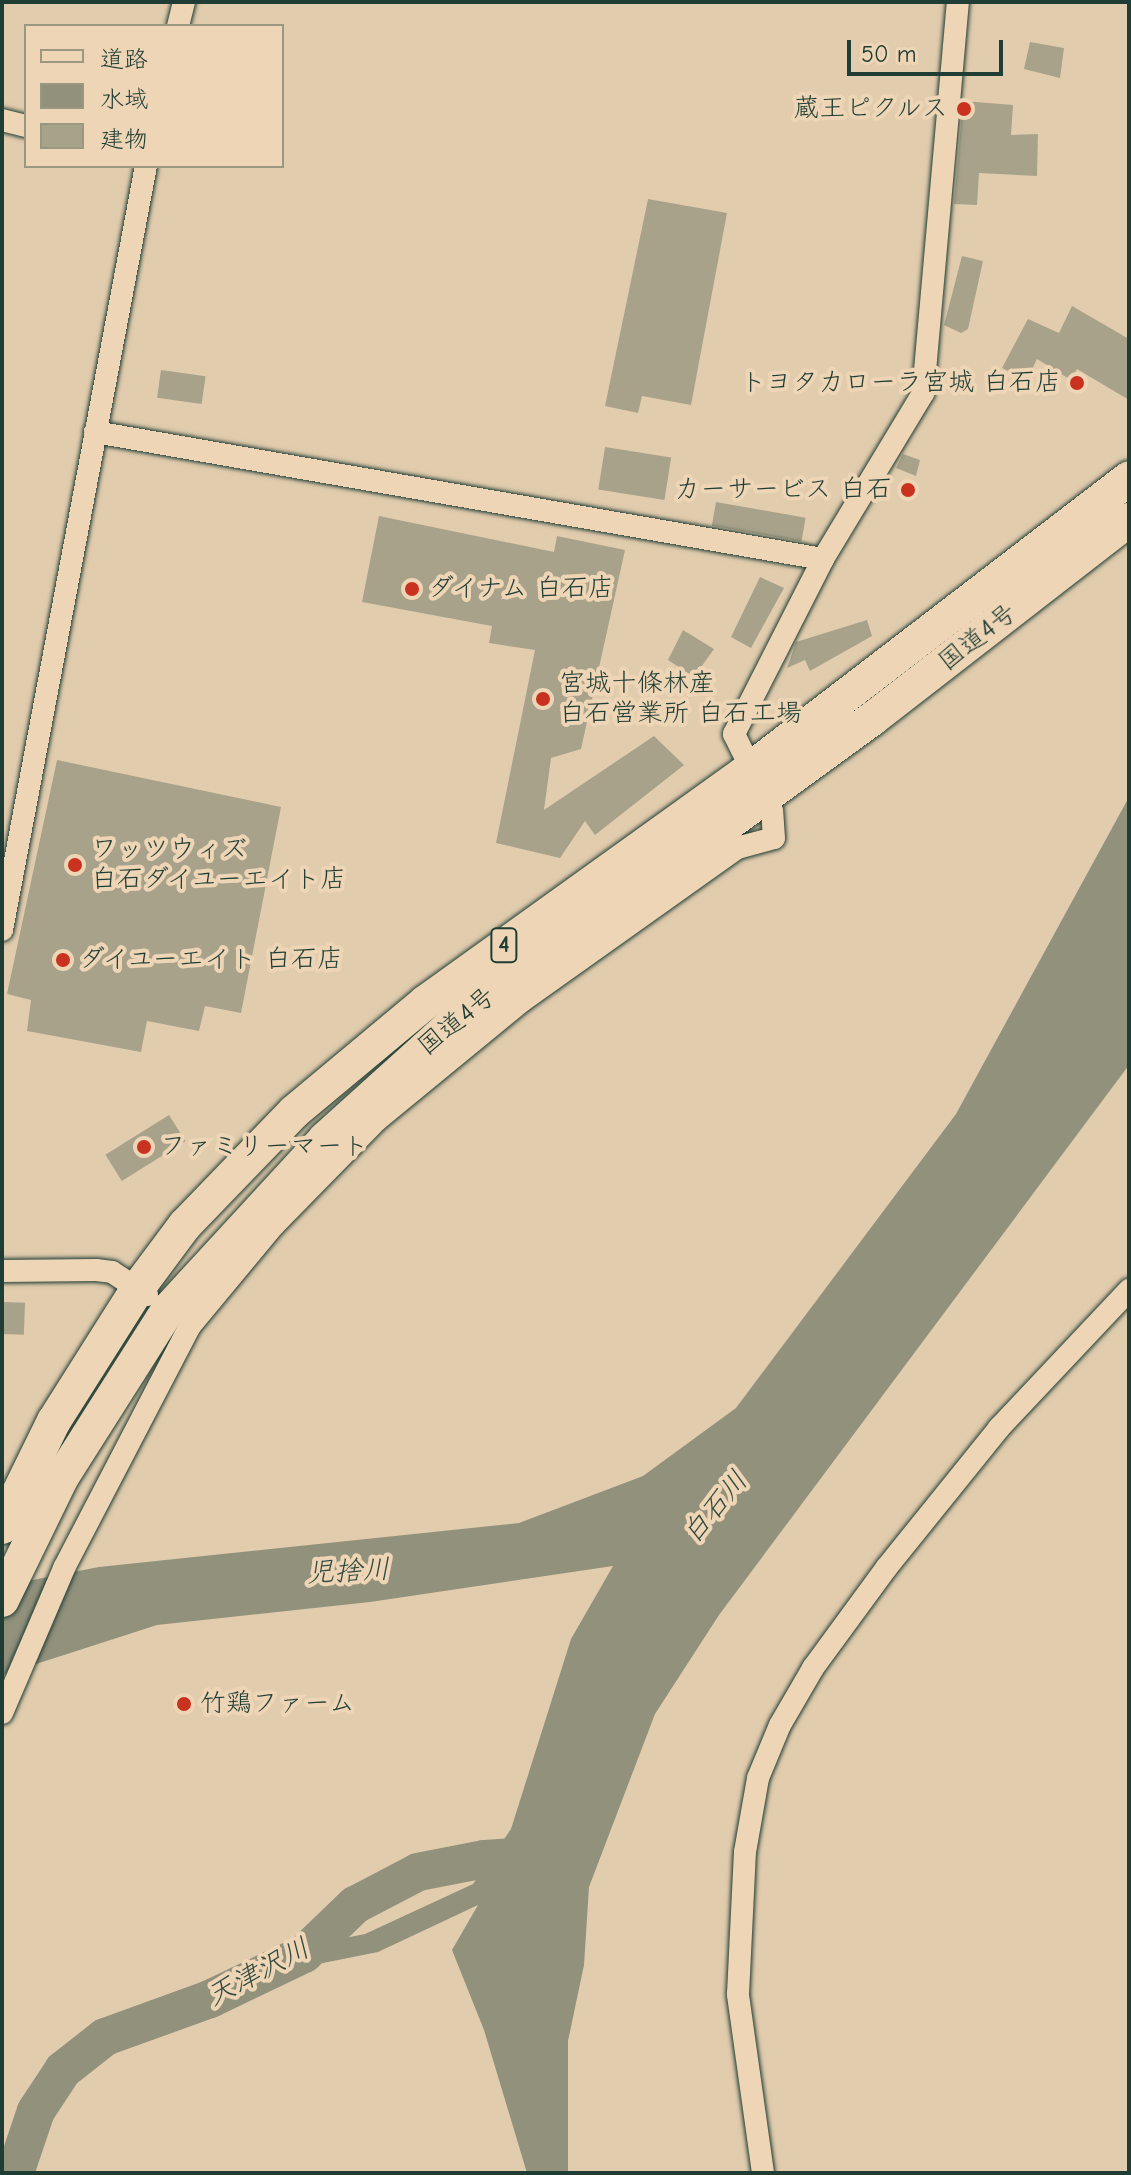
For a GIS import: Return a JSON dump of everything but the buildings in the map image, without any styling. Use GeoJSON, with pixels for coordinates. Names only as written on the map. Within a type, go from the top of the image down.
{"type":"FeatureCollection","features":[{"type":"Feature","properties":{"kind":"highway","name":"国道4号"},"geometry":{"type":"LineString","coordinates":[[2,1600],[62,1477],[168,1310],[269,1194],[450,1026],[1129,478]]}},
{"type":"Feature","properties":{"kind":"highway","name":"国道4号"},"geometry":{"type":"LineString","coordinates":[[2,1527],[54,1421],[138,1288],[185,1225],[250,1157],[381,1037],[756,782],[980,638],[1129,520]]}},
{"type":"Feature","properties":{"kind":"street"},"geometry":{"type":"LineString","coordinates":[[178,24],[184,2]]}},
{"type":"Feature","properties":{"kind":"street"},"geometry":{"type":"LineString","coordinates":[[2,1712],[64,1568],[190,1326],[274,1225],[377,1120],[522,1001],[737,848],[774,838],[772,811],[734,734],[823,559],[923,393],[958,2]]}},
{"type":"Feature","properties":{"kind":"street"},"geometry":{"type":"LineString","coordinates":[[2,120],[24,126]]}},
{"type":"Feature","properties":{"kind":"street"},"geometry":{"type":"LineString","coordinates":[[2,930],[146,168]]}},
{"type":"Feature","properties":{"kind":"street"},"geometry":{"type":"LineString","coordinates":[[95,432],[823,559]]}},
{"type":"Feature","properties":{"kind":"street"},"geometry":{"type":"LineString","coordinates":[[2,1271],[112,1272],[168,1310]]}},
{"type":"Feature","properties":{"kind":"street"},"geometry":{"type":"LineString","coordinates":[[763,2173],[738,1994],[745,1852],[758,1778],[774,1738],[813,1668],[887,1567],[999,1428],[1129,1290]]}},
{"type":"Feature","properties":{"kind":"water"},"geometry":{"type":"Polygon","coordinates":[[[1129,797],[1129,1065],[719,1615],[655,1714],[589,1887],[584,1965],[568,2041],[568,2173],[527,2173],[484,2030],[452,1950],[478,1905],[378,1952],[318,1964],[266,1983],[275,1952],[365,1934],[473,1884],[511,1829],[571,1639],[613,1566],[370,1602],[157,1625],[2,1675],[2,1586],[99,1567],[519,1523],[643,1476],[736,1408],[956,1114],[1129,797]]]}},
{"type":"Feature","properties":{"kind":"waterway","name":"天津沢川"},"geometry":{"type":"LineString","coordinates":[[15,2173],[36,2111],[63,2070],[105,2037],[210,1999],[304,1954],[355,1905],[418,1872],[485,1859],[543,1855]]}},
{"type":"Feature","properties":{"kind":"place","name":"蔵王ピクルス"},"geometry":{"type":"Point","coordinates":[964,109]}},
{"type":"Feature","properties":{"kind":"place","name":"トヨタカローラ宮城 白石店"},"geometry":{"type":"Point","coordinates":[1077,383]}},
{"type":"Feature","properties":{"kind":"place","name":"カーサービス 白石"},"geometry":{"type":"Point","coordinates":[908,490]}},
{"type":"Feature","properties":{"kind":"place","name":"ダイナム 白石店"},"geometry":{"type":"Point","coordinates":[412,589]}},
{"type":"Feature","properties":{"kind":"place","name":"宮城十條林産 白石営業所 白石工場"},"geometry":{"type":"Point","coordinates":[543,699]}},
{"type":"Feature","properties":{"kind":"place","name":"ワッツウィズ 白石ダイユーエイト店"},"geometry":{"type":"Point","coordinates":[75,865]}},
{"type":"Feature","properties":{"kind":"place","name":"ダイユーエイト 白石店"},"geometry":{"type":"Point","coordinates":[63,960]}},
{"type":"Feature","properties":{"kind":"place","name":"ファミリーマート"},"geometry":{"type":"Point","coordinates":[144,1147]}},
{"type":"Feature","properties":{"kind":"place","name":"竹鶏ファーム"},"geometry":{"type":"Point","coordinates":[184,1704]}},
{"type":"Feature","properties":{"kind":"water label","name":"白石川"},"geometry":{"type":"Point","coordinates":[715,1507]}},
{"type":"Feature","properties":{"kind":"water label","name":"児捨川"},"geometry":{"type":"Point","coordinates":[348,1571]}}]}
